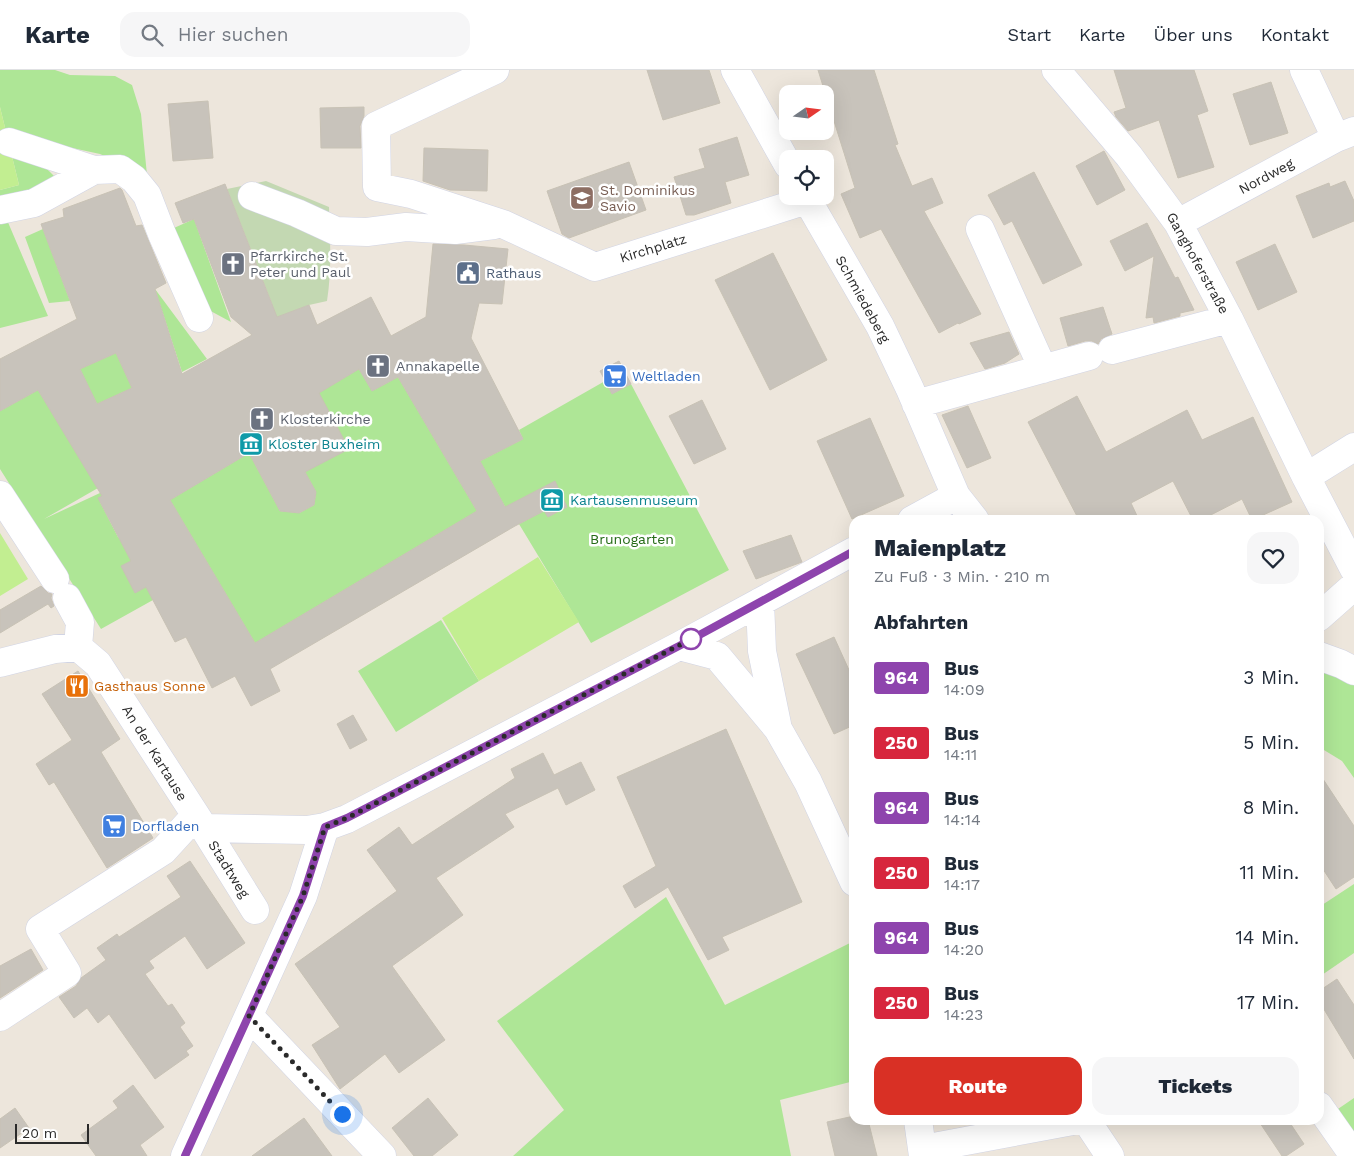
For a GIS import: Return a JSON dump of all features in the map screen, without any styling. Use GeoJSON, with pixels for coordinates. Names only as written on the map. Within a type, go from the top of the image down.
{"type":"FeatureCollection","features":[{"type":"Feature","properties":{"kind":"street","name":"Kirchplatz"},"geometry":{"type":"LineString","coordinates":[[495,70],[444,84],[370,116],[378,187],[411,194],[503,224],[595,266],[784,205]]}},
{"type":"Feature","properties":{"kind":"street"},"geometry":{"type":"LineString","coordinates":[[736,70],[780,150]]}},
{"type":"Feature","properties":{"kind":"street","name":"Ganghoferstraße"},"geometry":{"type":"LineString","coordinates":[[1056,70],[1129,156],[1178,223],[1229,319],[1306,478],[1354,569]]}},
{"type":"Feature","properties":{"kind":"street"},"geometry":{"type":"LineString","coordinates":[[1304,70],[1345,135]]}},
{"type":"Feature","properties":{"kind":"street","name":"Nordweg"},"geometry":{"type":"LineString","coordinates":[[1178,223],[1345,135]]}},
{"type":"Feature","properties":{"kind":"street"},"geometry":{"type":"LineString","coordinates":[[9,142],[94,170],[120,169],[134,179],[147,195],[199,318]]}},
{"type":"Feature","properties":{"kind":"street"},"geometry":{"type":"LineString","coordinates":[[0,210],[34,202],[94,170]]}},
{"type":"Feature","properties":{"kind":"street"},"geometry":{"type":"LineString","coordinates":[[252,196],[297,213],[336,231],[367,232],[406,226],[455,230],[503,224]]}},
{"type":"Feature","properties":{"kind":"street","name":"Schmiedeberg"},"geometry":{"type":"LineString","coordinates":[[810,205],[880,326],[956,496],[971,515]]}},
{"type":"Feature","properties":{"kind":"street"},"geometry":{"type":"LineString","coordinates":[[980,229],[1043,369]]}},
{"type":"Feature","properties":{"kind":"street"},"geometry":{"type":"LineString","coordinates":[[916,404],[1229,319]]}},
{"type":"Feature","properties":{"kind":"street"},"geometry":{"type":"LineString","coordinates":[[1306,478],[1354,447]]}},
{"type":"Feature","properties":{"kind":"street"},"geometry":{"type":"LineString","coordinates":[[0,495],[61,589],[80,622],[78,647],[55,649],[0,663]]}},
{"type":"Feature","properties":{"kind":"street"},"geometry":{"type":"LineString","coordinates":[[921,515],[956,496]]}},
{"type":"Feature","properties":{"kind":"street"},"geometry":{"type":"LineString","coordinates":[[0,1017],[67,973],[40,929],[162,851],[199,822],[307,830],[325,827],[347,818],[679,646],[849,554]]}},
{"type":"Feature","properties":{"kind":"street"},"geometry":{"type":"LineString","coordinates":[[1324,613],[1354,586]]}},
{"type":"Feature","properties":{"kind":"street"},"geometry":{"type":"LineString","coordinates":[[760,602],[762,651],[778,729]]}},
{"type":"Feature","properties":{"kind":"street"},"geometry":{"type":"LineString","coordinates":[[679,646],[717,656],[778,729],[808,782],[849,871]]}},
{"type":"Feature","properties":{"kind":"street","name":"An der Kartause"},"geometry":{"type":"LineString","coordinates":[[78,647],[98,664],[199,822]]}},
{"type":"Feature","properties":{"kind":"street"},"geometry":{"type":"LineString","coordinates":[[1324,658],[1354,671]]}},
{"type":"Feature","properties":{"kind":"street","name":"Stadtweg"},"geometry":{"type":"LineString","coordinates":[[199,822],[255,910]]}},
{"type":"Feature","properties":{"kind":"street"},"geometry":{"type":"LineString","coordinates":[[185,1156],[303,896],[325,827]]}},
{"type":"Feature","properties":{"kind":"street"},"geometry":{"type":"LineString","coordinates":[[249,1016],[382,1156]]}},
{"type":"Feature","properties":{"kind":"street"},"geometry":{"type":"LineString","coordinates":[[1324,1113],[1354,1156]]}},
{"type":"Feature","properties":{"kind":"street"},"geometry":{"type":"LineString","coordinates":[[919,1125],[923,1152],[1054,1125]]}},
{"type":"Feature","properties":{"kind":"street"},"geometry":{"type":"LineString","coordinates":[[1089,1125],[1110,1156]]}},
{"type":"Feature","properties":{"kind":"green space"},"geometry":{"type":"Polygon","coordinates":[[[0,70],[55,70],[70,75],[115,76],[132,85],[141,114],[147,175],[100,154],[40,141],[42,164],[63,185],[7,220],[48,316],[0,328],[0,190],[19,185],[0,107],[0,70]]]}},
{"type":"Feature","properties":{"kind":"green space"},"geometry":{"type":"Polygon","coordinates":[[[0,107],[19,185],[0,190],[0,107]]]}},
{"type":"Feature","properties":{"kind":"green space"},"geometry":{"type":"Polygon","coordinates":[[[266,181],[329,207],[330,242],[330,277],[327,301],[309,305],[268,321],[272,304],[227,189],[266,181]]]}},
{"type":"Feature","properties":{"kind":"green space"},"geometry":{"type":"Polygon","coordinates":[[[194,219],[231,322],[192,301],[165,232],[194,219]]]}},
{"type":"Feature","properties":{"kind":"green space"},"geometry":{"type":"Polygon","coordinates":[[[43,229],[70,301],[49,303],[25,237],[43,229]]]}},
{"type":"Feature","properties":{"kind":"green space"},"geometry":{"type":"Polygon","coordinates":[[[155,289],[207,359],[182,372],[155,289]]]}},
{"type":"Feature","properties":{"kind":"green space"},"geometry":{"type":"Polygon","coordinates":[[[116,353],[132,388],[97,404],[80,369],[116,353]]]}},
{"type":"Feature","properties":{"kind":"green space"},"geometry":{"type":"Polygon","coordinates":[[[359,369],[372,391],[398,377],[477,511],[255,643],[170,500],[249,453],[280,511],[299,513],[314,505],[316,492],[305,472],[286,412],[359,369]]]}},
{"type":"Feature","properties":{"kind":"green space","name":"Brunogarten"},"geometry":{"type":"Polygon","coordinates":[[[605,381],[612,394],[631,384],[729,570],[591,643],[519,524],[544,511],[548,516],[567,507],[555,482],[536,491],[539,499],[509,514],[480,461],[523,439],[519,430],[605,381]]]}},
{"type":"Feature","properties":{"kind":"green space"},"geometry":{"type":"Polygon","coordinates":[[[38,390],[98,488],[44,519],[115,486],[100,502],[118,537],[168,575],[153,600],[101,629],[0,469],[0,411],[38,390]]]}},
{"type":"Feature","properties":{"kind":"green space"},"geometry":{"type":"Polygon","coordinates":[[[0,533],[28,579],[0,596],[0,533]]]}},
{"type":"Feature","properties":{"kind":"green space"},"geometry":{"type":"Polygon","coordinates":[[[538,557],[579,622],[479,681],[442,618],[538,557]]]}},
{"type":"Feature","properties":{"kind":"green space"},"geometry":{"type":"Polygon","coordinates":[[[441,620],[479,681],[396,732],[358,671],[441,620]]]}},
{"type":"Feature","properties":{"kind":"green space"},"geometry":{"type":"Polygon","coordinates":[[[1324,668],[1354,683],[1354,778],[1342,761],[1324,750],[1324,668]]]}},
{"type":"Feature","properties":{"kind":"green space"},"geometry":{"type":"Polygon","coordinates":[[[1354,884],[1354,953],[1324,974],[1324,904],[1354,884]]]}},
{"type":"Feature","properties":{"kind":"green space"},"geometry":{"type":"Polygon","coordinates":[[[666,897],[725,1005],[849,943],[849,1082],[780,1100],[791,1156],[513,1156],[564,1110],[497,1021],[666,897]]]}},
{"type":"Feature","properties":{"kind":"green space"},"geometry":{"type":"Polygon","coordinates":[[[1354,1098],[1354,1140],[1335,1111],[1354,1098]]]}},
{"type":"Feature","properties":{"kind":"building"},"geometry":{"type":"Polygon","coordinates":[[[647,70],[709,70],[720,103],[663,120],[647,70]]]}},
{"type":"Feature","properties":{"kind":"building"},"geometry":{"type":"Polygon","coordinates":[[[818,70],[874,70],[898,144],[895,145],[912,186],[932,178],[943,203],[924,211],[981,314],[939,333],[881,229],[860,238],[841,194],[855,188],[834,121],[834,85],[823,85],[818,70]]]}},
{"type":"Feature","properties":{"kind":"building"},"geometry":{"type":"Polygon","coordinates":[[[1114,70],[1194,70],[1208,111],[1197,115],[1214,167],[1178,178],[1159,120],[1128,131],[1114,112],[1126,108],[1114,70]]]}},
{"type":"Feature","properties":{"kind":"building"},"geometry":{"type":"Polygon","coordinates":[[[1271,82],[1288,133],[1250,145],[1233,94],[1271,82]]]}},
{"type":"Feature","properties":{"kind":"building"},"geometry":{"type":"Polygon","coordinates":[[[208,101],[213,158],[173,161],[168,104],[208,101]]]}},
{"type":"Feature","properties":{"kind":"building"},"geometry":{"type":"Polygon","coordinates":[[[364,107],[364,116],[360,126],[361,148],[321,148],[320,108],[364,107]]]}},
{"type":"Feature","properties":{"kind":"building"},"geometry":{"type":"Polygon","coordinates":[[[737,137],[749,175],[725,182],[731,203],[694,215],[686,215],[674,177],[705,168],[699,149],[737,137]]]}},
{"type":"Feature","properties":{"kind":"building"},"geometry":{"type":"Polygon","coordinates":[[[424,148],[488,150],[487,191],[450,190],[423,181],[424,148]]]}},
{"type":"Feature","properties":{"kind":"building"},"geometry":{"type":"Polygon","coordinates":[[[1104,151],[1125,190],[1097,205],[1076,166],[1104,151]]]}},
{"type":"Feature","properties":{"kind":"building"},"geometry":{"type":"Polygon","coordinates":[[[629,162],[646,210],[569,238],[562,234],[547,191],[629,162]]]}},
{"type":"Feature","properties":{"kind":"building"},"geometry":{"type":"Polygon","coordinates":[[[1034,172],[1082,265],[1043,284],[1012,221],[1004,225],[988,195],[1034,172]]]}},
{"type":"Feature","properties":{"kind":"building"},"geometry":{"type":"Polygon","coordinates":[[[1345,181],[1354,201],[1354,221],[1313,238],[1296,196],[1329,183],[1330,187],[1345,181]]]}},
{"type":"Feature","properties":{"kind":"building","name":"Kloster Buxheim"},"geometry":{"type":"Polygon","coordinates":[[[225,184],[277,317],[309,305],[317,325],[371,297],[391,336],[426,317],[433,244],[508,249],[502,304],[479,303],[471,338],[523,439],[480,461],[505,507],[555,481],[567,507],[548,517],[544,511],[515,526],[270,669],[280,691],[251,706],[235,676],[212,688],[186,637],[175,642],[146,587],[135,593],[121,566],[131,561],[98,498],[102,496],[38,390],[0,411],[0,359],[77,319],[41,224],[64,217],[63,209],[120,188],[136,226],[142,225],[166,283],[155,289],[182,374],[252,335],[231,317],[194,219],[183,223],[175,203],[225,184]],[[116,353],[80,369],[97,404],[132,388],[116,353]],[[359,369],[319,393],[349,449],[305,472],[316,492],[314,505],[299,513],[280,511],[249,453],[170,500],[255,643],[477,511],[398,377],[372,391],[359,369]]]}},
{"type":"Feature","properties":{"kind":"building"},"geometry":{"type":"Polygon","coordinates":[[[1147,223],[1175,278],[1178,277],[1194,310],[1154,323],[1153,317],[1146,318],[1154,256],[1125,271],[1110,241],[1147,223]]]}},
{"type":"Feature","properties":{"kind":"building"},"geometry":{"type":"Polygon","coordinates":[[[1275,244],[1297,292],[1258,310],[1236,262],[1275,244]]]}},
{"type":"Feature","properties":{"kind":"building"},"geometry":{"type":"Polygon","coordinates":[[[773,253],[827,360],[770,390],[715,280],[773,253]]]}},
{"type":"Feature","properties":{"kind":"building"},"geometry":{"type":"Polygon","coordinates":[[[1103,307],[1112,334],[1101,339],[1098,344],[1092,341],[1085,341],[1068,346],[1060,318],[1103,307]]]}},
{"type":"Feature","properties":{"kind":"building"},"geometry":{"type":"Polygon","coordinates":[[[1009,332],[1019,354],[1005,363],[985,369],[970,343],[1009,332]]]}},
{"type":"Feature","properties":{"kind":"building","name":"Weltladen"},"geometry":{"type":"Polygon","coordinates":[[[619,361],[631,384],[612,394],[600,371],[619,361]]]}},
{"type":"Feature","properties":{"kind":"building"},"geometry":{"type":"Polygon","coordinates":[[[1077,396],[1106,452],[1187,410],[1202,440],[1253,417],[1292,502],[1263,515],[1250,515],[1242,499],[1211,515],[1190,515],[1173,481],[1131,503],[1137,515],[1076,515],[1028,422],[1077,396]]]}},
{"type":"Feature","properties":{"kind":"building"},"geometry":{"type":"Polygon","coordinates":[[[702,400],[726,449],[694,464],[669,416],[702,400]]]}},
{"type":"Feature","properties":{"kind":"building"},"geometry":{"type":"Polygon","coordinates":[[[968,406],[991,458],[967,468],[942,415],[968,406]]]}},
{"type":"Feature","properties":{"kind":"building"},"geometry":{"type":"Polygon","coordinates":[[[870,418],[904,496],[861,515],[850,515],[817,441],[870,418]]]}},
{"type":"Feature","properties":{"kind":"building"},"geometry":{"type":"Polygon","coordinates":[[[791,535],[802,562],[756,579],[743,551],[791,535]]]}},
{"type":"Feature","properties":{"kind":"building"},"geometry":{"type":"Polygon","coordinates":[[[41,586],[48,593],[52,594],[51,598],[54,606],[51,608],[48,604],[0,633],[0,610],[41,586]]]}},
{"type":"Feature","properties":{"kind":"building"},"geometry":{"type":"Polygon","coordinates":[[[834,637],[849,670],[849,727],[834,734],[796,654],[834,637]]]}},
{"type":"Feature","properties":{"kind":"building"},"geometry":{"type":"Polygon","coordinates":[[[78,671],[120,739],[101,752],[153,838],[107,868],[54,782],[49,785],[36,764],[72,740],[42,694],[78,671]]]}},
{"type":"Feature","properties":{"kind":"building"},"geometry":{"type":"Polygon","coordinates":[[[353,715],[367,740],[350,749],[337,724],[353,715]]]}},
{"type":"Feature","properties":{"kind":"building"},"geometry":{"type":"Polygon","coordinates":[[[726,729],[802,902],[722,937],[729,950],[708,960],[668,887],[635,908],[623,886],[656,866],[617,777],[726,729]]]}},
{"type":"Feature","properties":{"kind":"building"},"geometry":{"type":"Polygon","coordinates":[[[543,753],[554,775],[581,762],[595,790],[566,805],[558,788],[505,814],[514,827],[436,878],[463,915],[392,966],[445,1040],[399,1073],[385,1054],[340,1089],[312,1045],[340,1027],[295,964],[397,891],[367,850],[399,827],[412,845],[515,778],[511,769],[543,753]]]}},
{"type":"Feature","properties":{"kind":"building"},"geometry":{"type":"Polygon","coordinates":[[[1324,781],[1354,826],[1354,877],[1336,889],[1324,871],[1324,781]]]}},
{"type":"Feature","properties":{"kind":"building"},"geometry":{"type":"Polygon","coordinates":[[[190,861],[245,943],[207,969],[185,936],[149,961],[154,968],[145,974],[168,1006],[172,1004],[185,1023],[180,1027],[193,1046],[186,1051],[189,1055],[155,1079],[109,1014],[98,1023],[87,1008],[74,1018],[59,997],[76,986],[81,978],[106,960],[97,948],[117,934],[119,937],[181,897],[167,876],[190,861]]]}},
{"type":"Feature","properties":{"kind":"building"},"geometry":{"type":"Polygon","coordinates":[[[31,949],[43,970],[0,998],[0,966],[31,949]]]}},
{"type":"Feature","properties":{"kind":"building"},"geometry":{"type":"Polygon","coordinates":[[[1337,979],[1354,1005],[1354,1059],[1324,1009],[1324,988],[1337,979]]]}},
{"type":"Feature","properties":{"kind":"building"},"geometry":{"type":"Polygon","coordinates":[[[133,1085],[164,1127],[140,1145],[147,1156],[96,1156],[81,1135],[118,1108],[113,1101],[133,1085]]]}},
{"type":"Feature","properties":{"kind":"building"},"geometry":{"type":"Polygon","coordinates":[[[428,1098],[458,1135],[432,1156],[414,1156],[392,1128],[428,1098]]]}},
{"type":"Feature","properties":{"kind":"building"},"geometry":{"type":"Polygon","coordinates":[[[15,1108],[29,1128],[0,1148],[0,1119],[15,1108]]]}},
{"type":"Feature","properties":{"kind":"building"},"geometry":{"type":"Polygon","coordinates":[[[849,1117],[849,1125],[869,1125],[877,1156],[835,1156],[827,1122],[849,1117]]]}},
{"type":"Feature","properties":{"kind":"building"},"geometry":{"type":"Polygon","coordinates":[[[304,1118],[332,1156],[252,1156],[304,1118]]]}},
{"type":"Feature","properties":{"kind":"building"},"geometry":{"type":"Polygon","coordinates":[[[1261,1125],[1291,1125],[1304,1144],[1286,1156],[1282,1156],[1261,1125]]]}},
{"type":"Feature","properties":{"kind":"bus line","name":"964"},"geometry":{"type":"LineString","coordinates":[[185,1156],[303,896],[325,827],[347,818],[679,646],[849,554]]}},
{"type":"Feature","properties":{"kind":"place","name":"St. Dominikus Savio"},"geometry":{"type":"Point","coordinates":[582,198]}},
{"type":"Feature","properties":{"kind":"place","name":"Pfarrkirche St. Peter und Paul"},"geometry":{"type":"Point","coordinates":[233,264]}},
{"type":"Feature","properties":{"kind":"place","name":"Rathaus"},"geometry":{"type":"Point","coordinates":[468,273]}},
{"type":"Feature","properties":{"kind":"place","name":"Annakapelle"},"geometry":{"type":"Point","coordinates":[378,366]}},
{"type":"Feature","properties":{"kind":"place","name":"Weltladen"},"geometry":{"type":"Point","coordinates":[615,376]}},
{"type":"Feature","properties":{"kind":"place","name":"Klosterkirche"},"geometry":{"type":"Point","coordinates":[262,419]}},
{"type":"Feature","properties":{"kind":"place","name":"Kloster Buxheim"},"geometry":{"type":"Point","coordinates":[251,444]}},
{"type":"Feature","properties":{"kind":"place","name":"Kartausenmuseum"},"geometry":{"type":"Point","coordinates":[552,500]}},
{"type":"Feature","properties":{"kind":"place","name":"Gasthaus Sonne"},"geometry":{"type":"Point","coordinates":[77,686]}},
{"type":"Feature","properties":{"kind":"place","name":"Dorfladen"},"geometry":{"type":"Point","coordinates":[114,826]}},
{"type":"Feature","properties":{"kind":"route"},"geometry":{"type":"LineString","coordinates":[[342,1114],[249,1016],[303,896],[325,827],[347,818],[695,637],[691,639]]}}]}
